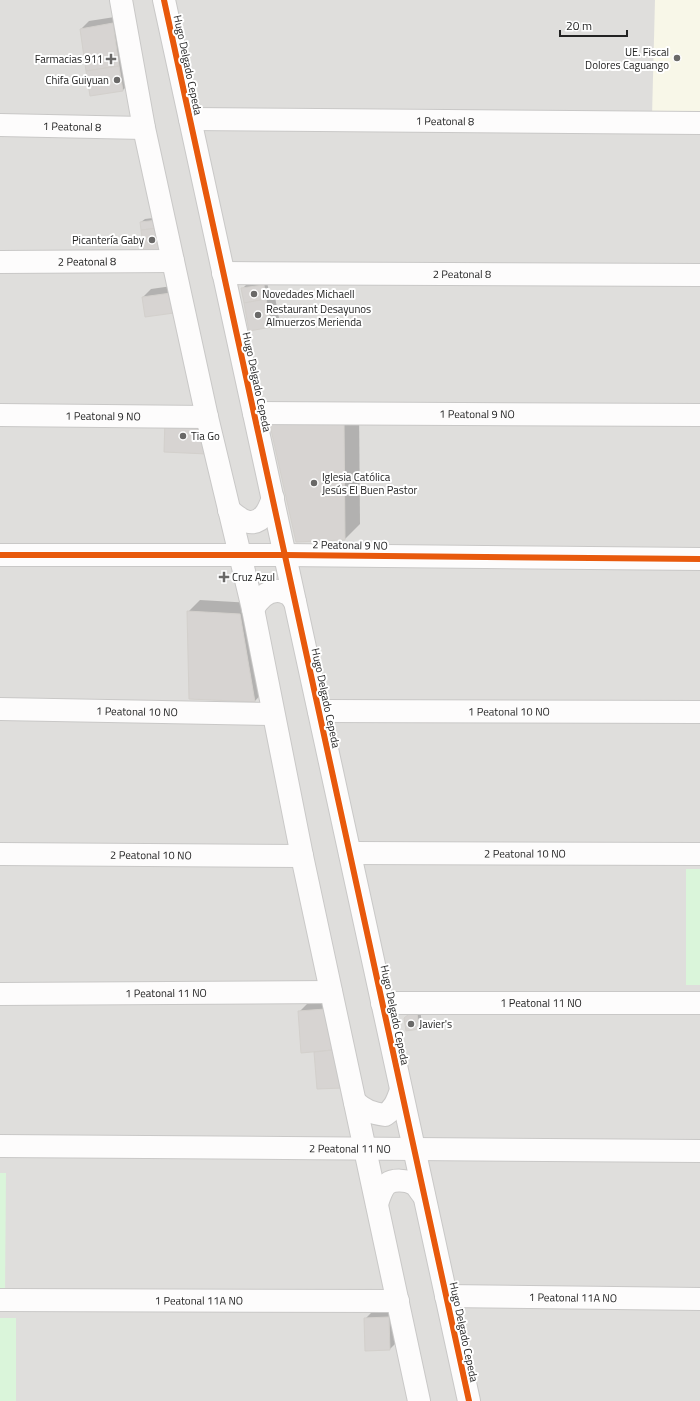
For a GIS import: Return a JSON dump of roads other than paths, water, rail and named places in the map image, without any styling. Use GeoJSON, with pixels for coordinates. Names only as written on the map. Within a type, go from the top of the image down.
{"type":"FeatureCollection","features":[{"type":"Feature","properties":{"kind":"street"},"geometry":{"type":"LineString","coordinates":[[121,0],[144,128],[207,418],[253,609],[302,856],[419,1401]]}},
{"type":"Feature","properties":{"kind":"street","name":"Hugo Delgado Cepeda"},"geometry":{"type":"LineString","coordinates":[[164,0],[469,1401]]}},
{"type":"Feature","properties":{"kind":"street","name":"1 Peatonal 8"},"geometry":{"type":"LineString","coordinates":[[190,118],[700,123]]}},
{"type":"Feature","properties":{"kind":"street","name":"1 Peatonal 8"},"geometry":{"type":"LineString","coordinates":[[0,125],[144,128]]}},
{"type":"Feature","properties":{"kind":"street","name":"2 Peatonal 8"},"geometry":{"type":"LineString","coordinates":[[0,262],[173,261]]}},
{"type":"Feature","properties":{"kind":"street","name":"2 Peatonal 8"},"geometry":{"type":"LineString","coordinates":[[223,272],[700,275]]}},
{"type":"Feature","properties":{"kind":"street","name":"1 Peatonal 9 NO"},"geometry":{"type":"LineString","coordinates":[[254,413],[700,415]]}},
{"type":"Feature","properties":{"kind":"street","name":"1 Peatonal 9 NO"},"geometry":{"type":"LineString","coordinates":[[0,415],[207,418]]}},
{"type":"Feature","properties":{"kind":"street"},"geometry":{"type":"LineString","coordinates":[[229,510],[238,519],[248,522],[259,520],[267,513],[273,498]]}},
{"type":"Feature","properties":{"kind":"street","name":"2 Peatonal 9 NO"},"geometry":{"type":"LineString","coordinates":[[0,555],[285,554],[700,559]]}},
{"type":"Feature","properties":{"kind":"street"},"geometry":{"type":"LineString","coordinates":[[253,609],[266,593],[276,591],[287,593],[295,602]]}},
{"type":"Feature","properties":{"kind":"street","name":"1 Peatonal 10 NO"},"geometry":{"type":"LineString","coordinates":[[0,709],[273,714]]}},
{"type":"Feature","properties":{"kind":"street","name":"1 Peatonal 10 NO"},"geometry":{"type":"LineString","coordinates":[[319,711],[700,712]]}},
{"type":"Feature","properties":{"kind":"street","name":"2 Peatonal 10 NO"},"geometry":{"type":"LineString","coordinates":[[350,853],[700,854]]}},
{"type":"Feature","properties":{"kind":"street","name":"2 Peatonal 10 NO"},"geometry":{"type":"LineString","coordinates":[[0,854],[302,856]]}},
{"type":"Feature","properties":{"kind":"street","name":"1 Peatonal 11 NO"},"geometry":{"type":"LineString","coordinates":[[0,994],[331,992]]}},
{"type":"Feature","properties":{"kind":"street","name":"1 Peatonal 11 NO"},"geometry":{"type":"LineString","coordinates":[[382,1003],[700,1003]]}},
{"type":"Feature","properties":{"kind":"street"},"geometry":{"type":"LineString","coordinates":[[355,1102],[364,1110],[373,1114],[385,1115],[391,1111],[397,1103],[401,1090]]}},
{"type":"Feature","properties":{"kind":"street","name":"2 Peatonal 11 NO"},"geometry":{"type":"LineString","coordinates":[[0,1146],[700,1151]]}},
{"type":"Feature","properties":{"kind":"street"},"geometry":{"type":"LineString","coordinates":[[377,1204],[386,1184],[395,1181],[405,1181],[414,1184],[424,1196]]}},
{"type":"Feature","properties":{"kind":"street","name":"1 Peatonal 11A NO"},"geometry":{"type":"LineString","coordinates":[[446,1296],[700,1299]]}},
{"type":"Feature","properties":{"kind":"street","name":"1 Peatonal 11A NO"},"geometry":{"type":"LineString","coordinates":[[0,1300],[398,1301]]}},
{"type":"Feature","properties":{"kind":"place","name":"UE. Fiscal Dolores Caguango"},"geometry":{"type":"Point","coordinates":[677,58]}},
{"type":"Feature","properties":{"kind":"place","name":"Farmacias 911"},"geometry":{"type":"Point","coordinates":[111,59]}},
{"type":"Feature","properties":{"kind":"place","name":"Chifa Guiyuan"},"geometry":{"type":"Point","coordinates":[117,80]}},
{"type":"Feature","properties":{"kind":"place","name":"Picantería Gaby"},"geometry":{"type":"Point","coordinates":[152,240]}},
{"type":"Feature","properties":{"kind":"place","name":"Novedades Michaell"},"geometry":{"type":"Point","coordinates":[254,294]}},
{"type":"Feature","properties":{"kind":"place","name":"Restaurant Desayunos Almuerzos Merienda"},"geometry":{"type":"Point","coordinates":[258,315]}},
{"type":"Feature","properties":{"kind":"place","name":"Tia Go"},"geometry":{"type":"Point","coordinates":[183,436]}},
{"type":"Feature","properties":{"kind":"place","name":"Iglesia Católica Jesús El Buen Pastor"},"geometry":{"type":"Point","coordinates":[314,483]}},
{"type":"Feature","properties":{"kind":"place","name":"Cruz Azul"},"geometry":{"type":"Point","coordinates":[224,577]}},
{"type":"Feature","properties":{"kind":"place","name":"Javier's"},"geometry":{"type":"Point","coordinates":[411,1024]}}]}
